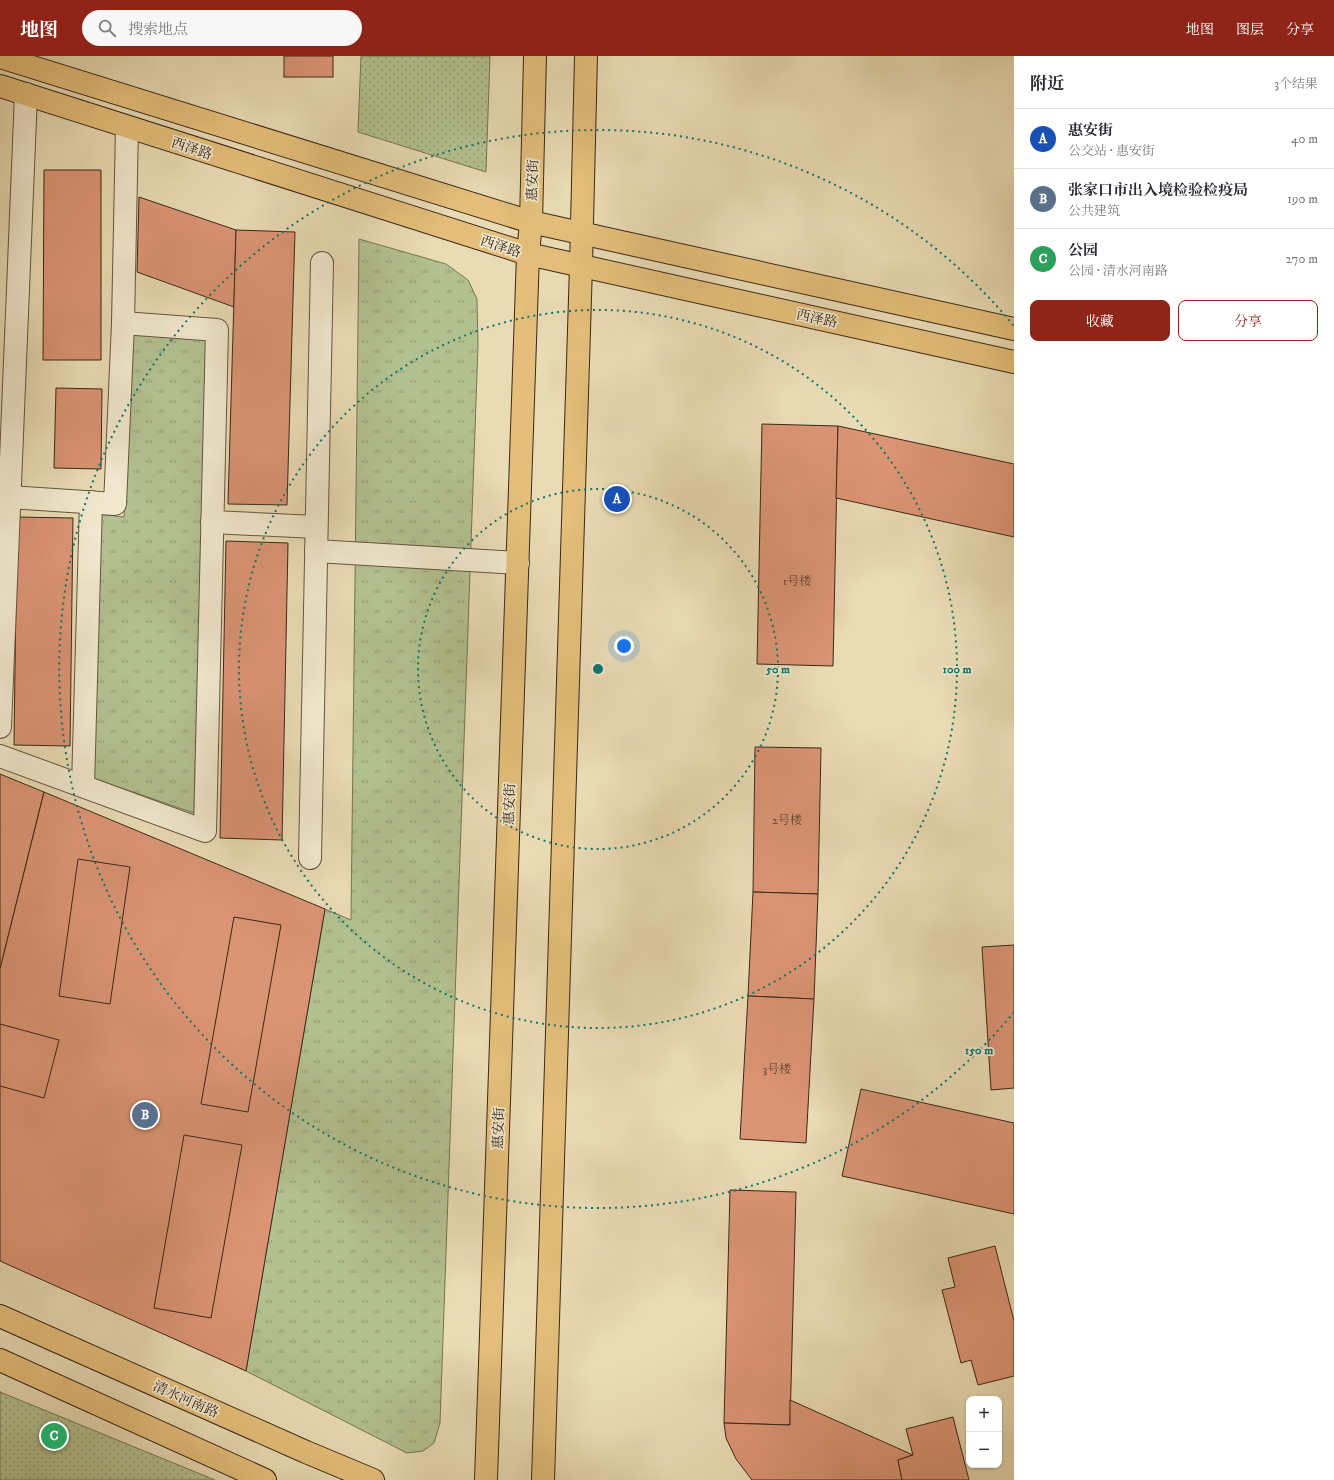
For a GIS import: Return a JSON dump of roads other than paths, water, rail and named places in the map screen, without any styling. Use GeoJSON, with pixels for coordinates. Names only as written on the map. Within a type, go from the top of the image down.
{"type":"FeatureCollection","features":[{"type":"Feature","properties":{"kind":"main road","name":"惠安街"},"geometry":{"type":"LineString","coordinates":[[486,1480],[528,254],[531,222],[535,56]]}},
{"type":"Feature","properties":{"kind":"main road"},"geometry":{"type":"LineString","coordinates":[[543,1480],[581,266],[586,56]]}},
{"type":"Feature","properties":{"kind":"main road"},"geometry":{"type":"LineString","coordinates":[[0,57],[531,222],[1014,329]]}},
{"type":"Feature","properties":{"kind":"main road","name":"西泽路"},"geometry":{"type":"LineString","coordinates":[[0,86],[528,254],[1014,362]]}},
{"type":"Feature","properties":{"kind":"main road","name":"清水河南路"},"geometry":{"type":"LineString","coordinates":[[0,1316],[306,1452],[373,1480]]}},
{"type":"Feature","properties":{"kind":"main road"},"geometry":{"type":"LineString","coordinates":[[0,1360],[265,1480]]}},
{"type":"Feature","properties":{"kind":"street"},"geometry":{"type":"LineString","coordinates":[[0,727],[26,94]]}},
{"type":"Feature","properties":{"kind":"street"},"geometry":{"type":"LineString","coordinates":[[9,497],[115,504],[123,323],[127,127]]}},
{"type":"Feature","properties":{"kind":"street"},"geometry":{"type":"LineString","coordinates":[[310,858],[322,263]]}},
{"type":"Feature","properties":{"kind":"street"},"geometry":{"type":"LineString","coordinates":[[0,756],[205,831],[217,330],[123,323]]}},
{"type":"Feature","properties":{"kind":"street"},"geometry":{"type":"LineString","coordinates":[[82,786],[91,502]]}},
{"type":"Feature","properties":{"kind":"street"},"geometry":{"type":"LineString","coordinates":[[212,522],[316,528]]}},
{"type":"Feature","properties":{"kind":"street"},"geometry":{"type":"LineString","coordinates":[[316,551],[518,563]]}},
{"type":"Feature","properties":{"kind":"place","name":"惠安街"},"geometry":{"type":"Point","coordinates":[617,499]}},
{"type":"Feature","properties":{"kind":"place","name":"张家口市出入境检验检疫局"},"geometry":{"type":"Point","coordinates":[145,1115]}},
{"type":"Feature","properties":{"kind":"place","name":"公园"},"geometry":{"type":"Point","coordinates":[54,1436]}}]}
